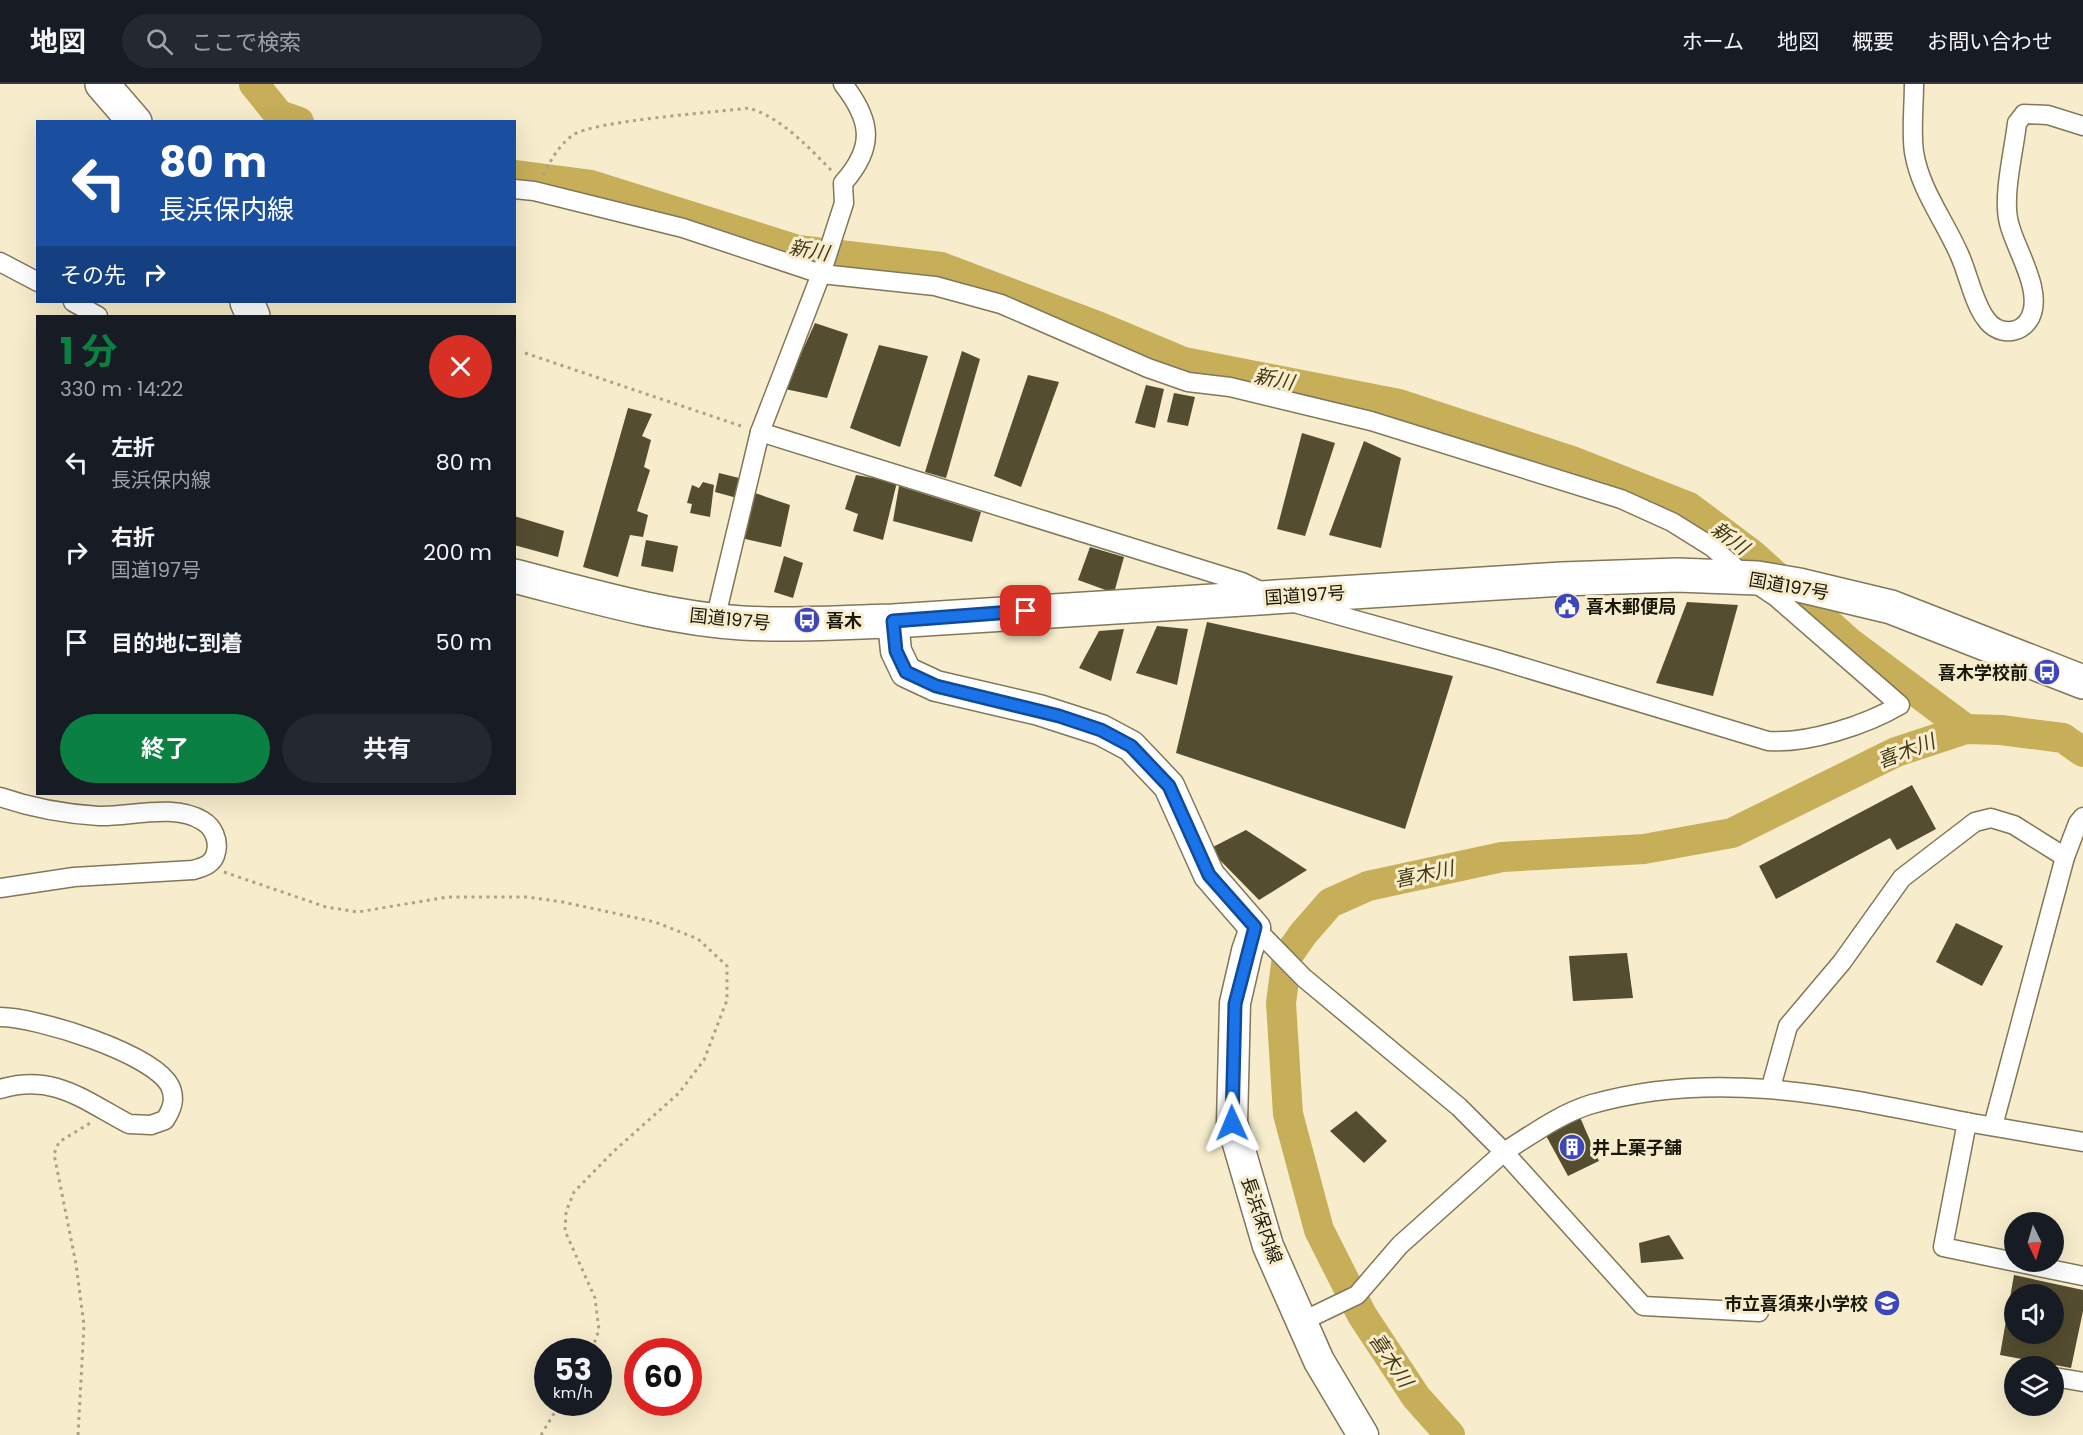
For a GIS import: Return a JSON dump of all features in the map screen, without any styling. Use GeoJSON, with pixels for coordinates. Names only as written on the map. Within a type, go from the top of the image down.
{"type":"FeatureCollection","features":[{"type":"Feature","properties":{"kind":"highway"},"geometry":{"type":"LineString","coordinates":[[102,84],[133,120]]}},
{"type":"Feature","properties":{"kind":"highway","name":"国道197号"},"geometry":{"type":"LineString","coordinates":[[516,577],[617,602],[715,620],[795,624],[893,621],[1562,579],[1677,575],[1751,577],[1799,585],[1891,607],[2083,682]]}},
{"type":"Feature","properties":{"kind":"main road"},"geometry":{"type":"LineString","coordinates":[[893,621],[896,651],[906,672],[936,686],[1059,716],[1101,730],[1131,746],[1169,786],[1209,875],[1259,932]]}},
{"type":"Feature","properties":{"kind":"main road","name":"長浜保内線"},"geometry":{"type":"LineString","coordinates":[[1259,932],[1235,1004],[1232,1123],[1268,1246],[1306,1319],[1319,1361],[1363,1435]]}},
{"type":"Feature","properties":{"kind":"street"},"geometry":{"type":"LineString","coordinates":[[715,620],[760,432],[821,274],[844,203],[843,183],[859,166],[867,139],[861,111],[843,84]]}},
{"type":"Feature","properties":{"kind":"street"},"geometry":{"type":"LineString","coordinates":[[1914,84],[1914,151],[1920,176],[1960,255],[1985,319],[1999,331],[2011,332],[2020,328],[2030,319],[2035,304],[2027,268],[2008,222],[2007,207],[2017,123],[2024,114],[2048,115],[2083,126]]}},
{"type":"Feature","properties":{"kind":"street"},"geometry":{"type":"LineString","coordinates":[[516,189],[534,191],[683,228],[821,274],[935,286],[990,301],[1038,319],[1148,368],[1188,382],[1230,387],[1371,421],[1621,499],[1672,522],[1712,547],[1776,597],[1900,705],[1878,718],[1791,743],[1768,741],[1496,659],[1274,598],[1242,582],[760,432]]}},
{"type":"Feature","properties":{"kind":"street"},"geometry":{"type":"LineString","coordinates":[[0,262],[36,281]]}},
{"type":"Feature","properties":{"kind":"street"},"geometry":{"type":"LineString","coordinates":[[75,303],[96,315]]}},
{"type":"Feature","properties":{"kind":"street"},"geometry":{"type":"LineString","coordinates":[[0,797],[40,809],[72,813],[120,816],[169,812],[188,815],[203,821],[214,831],[218,846],[215,857],[207,866],[193,870],[74,877],[0,888]]}},
{"type":"Feature","properties":{"kind":"street"},"geometry":{"type":"LineString","coordinates":[[1993,1126],[2064,857],[2078,823],[2083,817]]}},
{"type":"Feature","properties":{"kind":"street"},"geometry":{"type":"LineString","coordinates":[[1771,1088],[1788,1026],[1842,962],[1902,878],[1974,822],[1991,818],[2014,825],[2064,857]]}},
{"type":"Feature","properties":{"kind":"street"},"geometry":{"type":"LineString","coordinates":[[1259,932],[1304,978],[1459,1107],[1504,1152],[1643,1306],[1759,1312]]}},
{"type":"Feature","properties":{"kind":"street"},"geometry":{"type":"LineString","coordinates":[[0,1017],[26,1019],[76,1033],[145,1064],[161,1074],[170,1086],[174,1099],[171,1111],[165,1120],[140,1126],[129,1124],[52,1085],[36,1082],[0,1089]]}},
{"type":"Feature","properties":{"kind":"street"},"geometry":{"type":"LineString","coordinates":[[1306,1319],[1357,1295],[1400,1245],[1504,1152],[1545,1127],[1591,1104],[1695,1086],[1771,1088],[1886,1104],[1967,1122],[2083,1142]]}},
{"type":"Feature","properties":{"kind":"street"},"geometry":{"type":"LineString","coordinates":[[1967,1122],[1943,1247],[2083,1276]]}},
{"type":"Feature","properties":{"kind":"street"},"geometry":{"type":"LineString","coordinates":[[2064,1379],[2083,1382]]}},
{"type":"Feature","properties":{"kind":"path"},"geometry":{"type":"LineString","coordinates":[[534,191],[555,154],[575,133],[623,123],[749,108],[765,113],[806,144],[843,183]]}},
{"type":"Feature","properties":{"kind":"path"},"geometry":{"type":"LineString","coordinates":[[525,353],[760,432]]}},
{"type":"Feature","properties":{"kind":"path"},"geometry":{"type":"LineString","coordinates":[[207,866],[326,907],[358,912],[447,897],[528,897],[563,902],[655,922],[698,939],[727,966],[728,1000],[704,1060],[672,1099],[614,1151],[574,1192],[566,1212],[565,1231],[595,1298],[599,1330],[596,1338]]}},
{"type":"Feature","properties":{"kind":"path"},"geometry":{"type":"LineString","coordinates":[[78,1435],[84,1325],[76,1264],[54,1154],[59,1142],[107,1112]]}},
{"type":"Feature","properties":{"kind":"path"},"geometry":{"type":"LineString","coordinates":[[541,1435],[553,1416]]}},
{"type":"Feature","properties":{"kind":"building"},"geometry":{"type":"Polygon","coordinates":[[[815,323],[848,334],[827,398],[785,389],[815,323]]]}},
{"type":"Feature","properties":{"kind":"building"},"geometry":{"type":"Polygon","coordinates":[[[879,345],[928,356],[900,447],[850,428],[879,345]]]}},
{"type":"Feature","properties":{"kind":"building"},"geometry":{"type":"Polygon","coordinates":[[[962,351],[980,359],[946,478],[925,472],[962,351]]]}},
{"type":"Feature","properties":{"kind":"building"},"geometry":{"type":"Polygon","coordinates":[[[1028,375],[1059,382],[1021,487],[994,476],[1028,375]]]}},
{"type":"Feature","properties":{"kind":"building"},"geometry":{"type":"Polygon","coordinates":[[[1146,385],[1164,389],[1155,428],[1135,423],[1146,385]]]}},
{"type":"Feature","properties":{"kind":"building"},"geometry":{"type":"Polygon","coordinates":[[[1174,393],[1195,397],[1188,426],[1167,422],[1174,393]]]}},
{"type":"Feature","properties":{"kind":"building"},"geometry":{"type":"Polygon","coordinates":[[[628,408],[652,414],[642,436],[651,440],[644,467],[650,470],[637,511],[648,515],[643,537],[630,535],[618,577],[583,567],[628,408]]]}},
{"type":"Feature","properties":{"kind":"building"},"geometry":{"type":"Polygon","coordinates":[[[1302,433],[1335,443],[1305,536],[1277,529],[1302,433]]]}},
{"type":"Feature","properties":{"kind":"building"},"geometry":{"type":"Polygon","coordinates":[[[1364,441],[1401,458],[1381,548],[1329,535],[1364,441]]]}},
{"type":"Feature","properties":{"kind":"building"},"geometry":{"type":"Polygon","coordinates":[[[719,473],[743,479],[737,498],[715,492],[719,473]]]}},
{"type":"Feature","properties":{"kind":"building"},"geometry":{"type":"Polygon","coordinates":[[[856,475],[897,482],[883,540],[853,531],[858,514],[845,509],[856,475]]]}},
{"type":"Feature","properties":{"kind":"building"},"geometry":{"type":"Polygon","coordinates":[[[703,482],[714,485],[710,517],[690,513],[692,504],[687,503],[692,485],[699,488],[703,482]]]}},
{"type":"Feature","properties":{"kind":"building"},"geometry":{"type":"Polygon","coordinates":[[[899,486],[981,512],[972,542],[893,521],[899,486]]]}},
{"type":"Feature","properties":{"kind":"building"},"geometry":{"type":"Polygon","coordinates":[[[755,493],[790,505],[781,547],[741,538],[755,493]]]}},
{"type":"Feature","properties":{"kind":"building"},"geometry":{"type":"Polygon","coordinates":[[[516,517],[564,531],[558,557],[516,546],[516,517]]]}},
{"type":"Feature","properties":{"kind":"building"},"geometry":{"type":"Polygon","coordinates":[[[646,540],[678,546],[673,572],[641,566],[646,540]]]}},
{"type":"Feature","properties":{"kind":"building"},"geometry":{"type":"Polygon","coordinates":[[[1090,547],[1124,557],[1114,593],[1078,580],[1090,547]]]}},
{"type":"Feature","properties":{"kind":"building"},"geometry":{"type":"Polygon","coordinates":[[[784,556],[803,563],[793,598],[774,592],[784,556]]]}},
{"type":"Feature","properties":{"kind":"building"},"geometry":{"type":"Polygon","coordinates":[[[1687,602],[1738,605],[1713,696],[1656,683],[1687,602]]]}},
{"type":"Feature","properties":{"kind":"building"},"geometry":{"type":"Polygon","coordinates":[[[1207,622],[1453,676],[1405,829],[1176,753],[1207,622]]]}},
{"type":"Feature","properties":{"kind":"building"},"geometry":{"type":"Polygon","coordinates":[[[1157,626],[1188,629],[1177,685],[1136,673],[1157,626]]]}},
{"type":"Feature","properties":{"kind":"building"},"geometry":{"type":"Polygon","coordinates":[[[1124,629],[1111,681],[1079,668],[1099,631],[1124,629]]]}},
{"type":"Feature","properties":{"kind":"building"},"geometry":{"type":"Polygon","coordinates":[[[1912,785],[1936,829],[1897,850],[1890,838],[1776,899],[1759,866],[1912,785]]]}},
{"type":"Feature","properties":{"kind":"building"},"geometry":{"type":"Polygon","coordinates":[[[1246,830],[1307,870],[1259,900],[1209,849],[1246,830]]]}},
{"type":"Feature","properties":{"kind":"building"},"geometry":{"type":"Polygon","coordinates":[[[1956,923],[2003,946],[1982,986],[1936,962],[1956,923]]]}},
{"type":"Feature","properties":{"kind":"building"},"geometry":{"type":"Polygon","coordinates":[[[1627,953],[1633,998],[1573,1001],[1569,956],[1627,953]]]}},
{"type":"Feature","properties":{"kind":"building"},"geometry":{"type":"Polygon","coordinates":[[[1356,1111],[1387,1141],[1364,1163],[1330,1131],[1356,1111]]]}},
{"type":"Feature","properties":{"kind":"building","name":"井上菓子舗"},"geometry":{"type":"Polygon","coordinates":[[[1579,1115],[1599,1161],[1568,1176],[1544,1132],[1579,1115]]]}},
{"type":"Feature","properties":{"kind":"building"},"geometry":{"type":"Polygon","coordinates":[[[1669,1235],[1684,1259],[1641,1263],[1639,1243],[1669,1235]]]}},
{"type":"Feature","properties":{"kind":"building"},"geometry":{"type":"Polygon","coordinates":[[[2014,1275],[2055,1284],[2012,1284],[2014,1275]]]}},
{"type":"Feature","properties":{"kind":"building"},"geometry":{"type":"Polygon","coordinates":[[[2064,1286],[2083,1290],[2083,1311],[2071,1368],[2064,1367],[2064,1356],[2000,1355],[2004,1332],[2004,1344],[2064,1344],[2064,1286]]]}},
{"type":"Feature","properties":{"kind":"waterway","name":"新川"},"geometry":{"type":"LineString","coordinates":[[254,84],[279,115],[293,120]]}},
{"type":"Feature","properties":{"kind":"waterway","name":"新川"},"geometry":{"type":"LineString","coordinates":[[516,175],[591,185],[798,250],[941,267],[1100,327],[1184,362],[1399,404],[1572,461],[1689,507],[1753,555],[1849,642],[1966,729]]}},
{"type":"Feature","properties":{"kind":"waterway","name":"喜木川"},"geometry":{"type":"LineString","coordinates":[[1450,1435],[1416,1397],[1362,1315],[1319,1230],[1288,1114],[1281,1003],[1287,957],[1303,934],[1330,903],[1368,886],[1502,857],[1644,849],[1732,833],[1896,752],[1966,729],[2001,730],[2063,738],[2083,752]]}},
{"type":"Feature","properties":{"kind":"place","name":"喜木郵便局"},"geometry":{"type":"Point","coordinates":[1567,606]}},
{"type":"Feature","properties":{"kind":"place","name":"喜木"},"geometry":{"type":"Point","coordinates":[807,620]}},
{"type":"Feature","properties":{"kind":"place","name":"喜木学校前"},"geometry":{"type":"Point","coordinates":[2047,672]}},
{"type":"Feature","properties":{"kind":"place","name":"井上菓子舗"},"geometry":{"type":"Point","coordinates":[1572,1147]}},
{"type":"Feature","properties":{"kind":"place","name":"市立喜須来小学校"},"geometry":{"type":"Point","coordinates":[1887,1303]}},
{"type":"Feature","properties":{"kind":"route"},"geometry":{"type":"LineString","coordinates":[[1026,611],[893,621],[896,651],[906,672],[936,686],[1039,710],[1101,730],[1131,746],[1169,786],[1185,816],[1191,838],[1209,875],[1255,927],[1235,1004],[1232,1123]]}}]}
